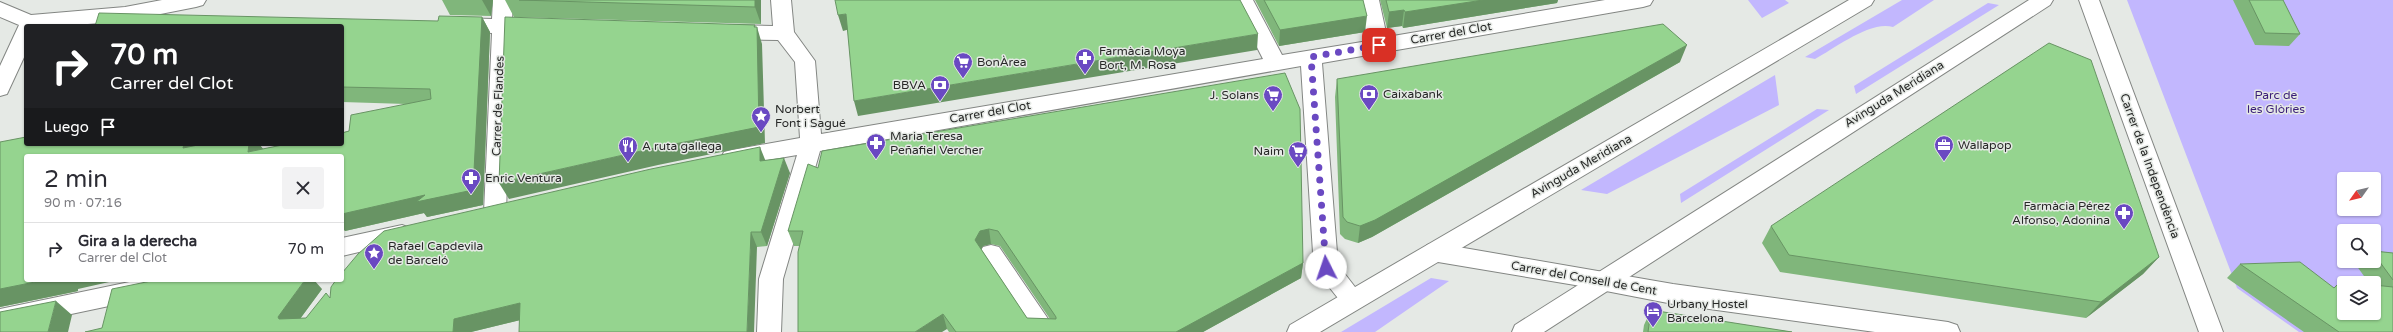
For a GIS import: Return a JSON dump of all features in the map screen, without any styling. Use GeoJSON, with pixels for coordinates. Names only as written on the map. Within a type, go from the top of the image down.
{"type":"FeatureCollection","features":[{"type":"Feature","properties":{"kind":"street"},"geometry":{"type":"LineString","coordinates":[[44,24],[125,14],[196,0]]}},
{"type":"Feature","properties":{"kind":"street","name":"Carrer de Flandes"},"geometry":{"type":"LineString","coordinates":[[495,212],[500,26],[503,0]]}},
{"type":"Feature","properties":{"kind":"street"},"geometry":{"type":"LineString","coordinates":[[769,332],[770,279],[810,144],[805,61],[784,33],[781,0]]}},
{"type":"Feature","properties":{"kind":"street"},"geometry":{"type":"LineString","coordinates":[[1243,0],[1276,63]]}},
{"type":"Feature","properties":{"kind":"street"},"geometry":{"type":"LineString","coordinates":[[1369,0],[1379,45]]}},
{"type":"Feature","properties":{"kind":"street","name":"Carrer del Clot"},"geometry":{"type":"LineString","coordinates":[[714,161],[1643,0]]}},
{"type":"Feature","properties":{"kind":"street","name":"Avinguda Meridiana"},"geometry":{"type":"LineString","coordinates":[[1299,332],[1864,0]]}},
{"type":"Feature","properties":{"kind":"street","name":"Avinguda Meridiana"},"geometry":{"type":"LineString","coordinates":[[1524,332],[2043,0]]}},
{"type":"Feature","properties":{"kind":"street","name":"Carrer de la Independència"},"geometry":{"type":"LineString","coordinates":[[2089,0],[2210,332]]}},
{"type":"Feature","properties":{"kind":"street"},"geometry":{"type":"LineString","coordinates":[[0,9],[25,24]]}},
{"type":"Feature","properties":{"kind":"street"},"geometry":{"type":"LineString","coordinates":[[440,24],[552,27]]}},
{"type":"Feature","properties":{"kind":"street"},"geometry":{"type":"LineString","coordinates":[[708,32],[784,33]]}},
{"type":"Feature","properties":{"kind":"street"},"geometry":{"type":"LineString","coordinates":[[0,89],[24,35]]}},
{"type":"Feature","properties":{"kind":"street"},"geometry":{"type":"LineString","coordinates":[[1311,57],[1326,268],[1353,300]]}},
{"type":"Feature","properties":{"kind":"street"},"geometry":{"type":"LineString","coordinates":[[472,218],[518,207]]}},
{"type":"Feature","properties":{"kind":"street"},"geometry":{"type":"LineString","coordinates":[[349,256],[375,240],[420,230]]}},
{"type":"Feature","properties":{"kind":"street","name":"Carrer del Consell de Cent"},"geometry":{"type":"LineString","coordinates":[[1435,252],[1605,280],[1698,298],[1906,329],[1948,332]]}},
{"type":"Feature","properties":{"kind":"street"},"geometry":{"type":"LineString","coordinates":[[991,254],[1045,332]]}},
{"type":"Feature","properties":{"kind":"street"},"geometry":{"type":"LineString","coordinates":[[0,318],[175,282]]}},
{"type":"Feature","properties":{"kind":"green space"},"geometry":{"type":"Polygon","coordinates":[[[1748,0],[1785,0],[1789,3],[1762,18],[1748,0]]]}},
{"type":"Feature","properties":{"kind":"green space"},"geometry":{"type":"Polygon","coordinates":[[[1902,0],[1934,0],[1893,27],[1884,26],[1864,31],[1815,59],[1805,57],[1902,0]]]}},
{"type":"Feature","properties":{"kind":"green space","name":"Parc de les Glòries"},"geometry":{"type":"Polygon","coordinates":[[[2127,0],[2393,0],[2393,332],[2299,332],[2237,288],[2127,0]]]}},
{"type":"Feature","properties":{"kind":"green space"},"geometry":{"type":"Polygon","coordinates":[[[1988,3],[1999,5],[1856,94],[1854,86],[1988,3]]]}},
{"type":"Feature","properties":{"kind":"green space"},"geometry":{"type":"Polygon","coordinates":[[[1775,75],[1779,105],[1607,194],[1581,190],[1775,75]]]}},
{"type":"Feature","properties":{"kind":"green space"},"geometry":{"type":"Polygon","coordinates":[[[1817,109],[1829,110],[1681,203],[1680,194],[1817,109]]]}},
{"type":"Feature","properties":{"kind":"green space"},"geometry":{"type":"Polygon","coordinates":[[[1431,278],[1449,281],[1375,332],[1341,332],[1431,278]]]}},
{"type":"Feature","properties":{"kind":"building"},"geometry":{"type":"Polygon","coordinates":[[[519,0],[755,0],[755,7],[519,0]]]}},
{"type":"Feature","properties":{"kind":"building"},"geometry":{"type":"Polygon","coordinates":[[[835,0],[1240,0],[1258,34],[854,101],[846,14],[838,15],[835,0]]]}},
{"type":"Feature","properties":{"kind":"building"},"geometry":{"type":"Polygon","coordinates":[[[1264,0],[1363,0],[1367,16],[1280,30],[1264,0]]]}},
{"type":"Feature","properties":{"kind":"building"},"geometry":{"type":"Polygon","coordinates":[[[1386,0],[1483,0],[1405,12],[1404,10],[1389,12],[1386,0]]]}},
{"type":"Feature","properties":{"kind":"building"},"geometry":{"type":"Polygon","coordinates":[[[2249,0],[2283,0],[2300,34],[2265,33],[2249,0]]]}},
{"type":"Feature","properties":{"kind":"building"},"geometry":{"type":"Polygon","coordinates":[[[99,13],[438,21],[439,16],[482,17],[473,190],[416,202],[425,195],[344,214],[344,154],[24,154],[24,282],[35,282],[0,289],[0,142],[24,137],[24,146],[184,146],[183,148],[193,146],[249,146],[248,152],[277,146],[344,146],[344,132],[349,131],[351,115],[431,99],[430,89],[344,87],[344,24],[96,24],[99,13]]]}},
{"type":"Feature","properties":{"kind":"building"},"geometry":{"type":"Polygon","coordinates":[[[505,17],[755,25],[754,27],[757,27],[759,127],[650,149],[499,183],[505,17]]]}},
{"type":"Feature","properties":{"kind":"building"},"geometry":{"type":"Polygon","coordinates":[[[1663,24],[1687,45],[1375,220],[1360,226],[1347,222],[1343,217],[1337,79],[1663,24]]]}},
{"type":"Feature","properties":{"kind":"building"},"geometry":{"type":"Polygon","coordinates":[[[2049,43],[2091,60],[2159,257],[2101,302],[1789,255],[1771,226],[2049,43]]]}},
{"type":"Feature","properties":{"kind":"building"},"geometry":{"type":"Polygon","coordinates":[[[1285,73],[1300,109],[1303,263],[1176,332],[956,332],[943,314],[915,332],[798,332],[798,252],[803,231],[788,231],[808,164],[818,168],[822,151],[1285,73]],[[989,229],[980,231],[975,240],[1027,318],[1056,319],[1056,317],[998,231],[989,229]]]}},
{"type":"Feature","properties":{"kind":"building"},"geometry":{"type":"Polygon","coordinates":[[[760,147],[760,161],[784,158],[761,232],[751,232],[747,332],[519,332],[520,303],[454,319],[453,332],[85,332],[102,328],[112,289],[146,282],[304,282],[278,317],[279,319],[306,318],[326,293],[330,298],[331,287],[335,282],[344,282],[344,271],[358,254],[384,231],[651,169],[760,147]]]}},
{"type":"Feature","properties":{"kind":"building"},"geometry":{"type":"Polygon","coordinates":[[[2381,252],[2393,253],[2393,280],[2381,264],[2381,252]]]}},
{"type":"Feature","properties":{"kind":"building"},"geometry":{"type":"Polygon","coordinates":[[[2300,262],[2334,288],[2337,285],[2337,320],[2381,320],[2381,286],[2393,287],[2393,332],[2339,332],[2240,264],[2300,262]]]}},
{"type":"Feature","properties":{"kind":"building"},"geometry":{"type":"Polygon","coordinates":[[[56,301],[48,332],[0,332],[0,312],[56,301]]]}},
{"type":"Feature","properties":{"kind":"building"},"geometry":{"type":"Polygon","coordinates":[[[1651,310],[1792,332],[1648,332],[1651,310]]]}},
{"type":"Feature","properties":{"kind":"place","name":"Farmàcia Moya Bort, M. Rosa"},"geometry":{"type":"Point","coordinates":[1085,75]}},
{"type":"Feature","properties":{"kind":"place","name":"BonÀrea"},"geometry":{"type":"Point","coordinates":[963,79]}},
{"type":"Feature","properties":{"kind":"place","name":"BBVA"},"geometry":{"type":"Point","coordinates":[940,102]}},
{"type":"Feature","properties":{"kind":"place","name":"Caixabank"},"geometry":{"type":"Point","coordinates":[1369,111]}},
{"type":"Feature","properties":{"kind":"place","name":"J. Solans"},"geometry":{"type":"Point","coordinates":[1273,112]}},
{"type":"Feature","properties":{"kind":"place","name":"Norbert Font i Sagué"},"geometry":{"type":"Point","coordinates":[761,133]}},
{"type":"Feature","properties":{"kind":"place","name":"Maria Teresa Peñafiel Vercher"},"geometry":{"type":"Point","coordinates":[876,160]}},
{"type":"Feature","properties":{"kind":"place","name":"Wallapop"},"geometry":{"type":"Point","coordinates":[1944,162]}},
{"type":"Feature","properties":{"kind":"place","name":"A ruta gallega"},"geometry":{"type":"Point","coordinates":[628,163]}},
{"type":"Feature","properties":{"kind":"place","name":"Naim"},"geometry":{"type":"Point","coordinates":[1298,168]}},
{"type":"Feature","properties":{"kind":"place","name":"Enric Ventura"},"geometry":{"type":"Point","coordinates":[471,195]}},
{"type":"Feature","properties":{"kind":"place","name":"Farmàcia Pérez Alfonso, Adonina"},"geometry":{"type":"Point","coordinates":[2124,230]}},
{"type":"Feature","properties":{"kind":"place","name":"Rafael Capdevila de Barceló"},"geometry":{"type":"Point","coordinates":[374,270]}},
{"type":"Feature","properties":{"kind":"place","name":"Urbany Hostel Barcelona"},"geometry":{"type":"Point","coordinates":[1653,328]}},
{"type":"Feature","properties":{"kind":"route"},"geometry":{"type":"LineString","coordinates":[[1326,268],[1311,57],[1379,45]]}}]}
